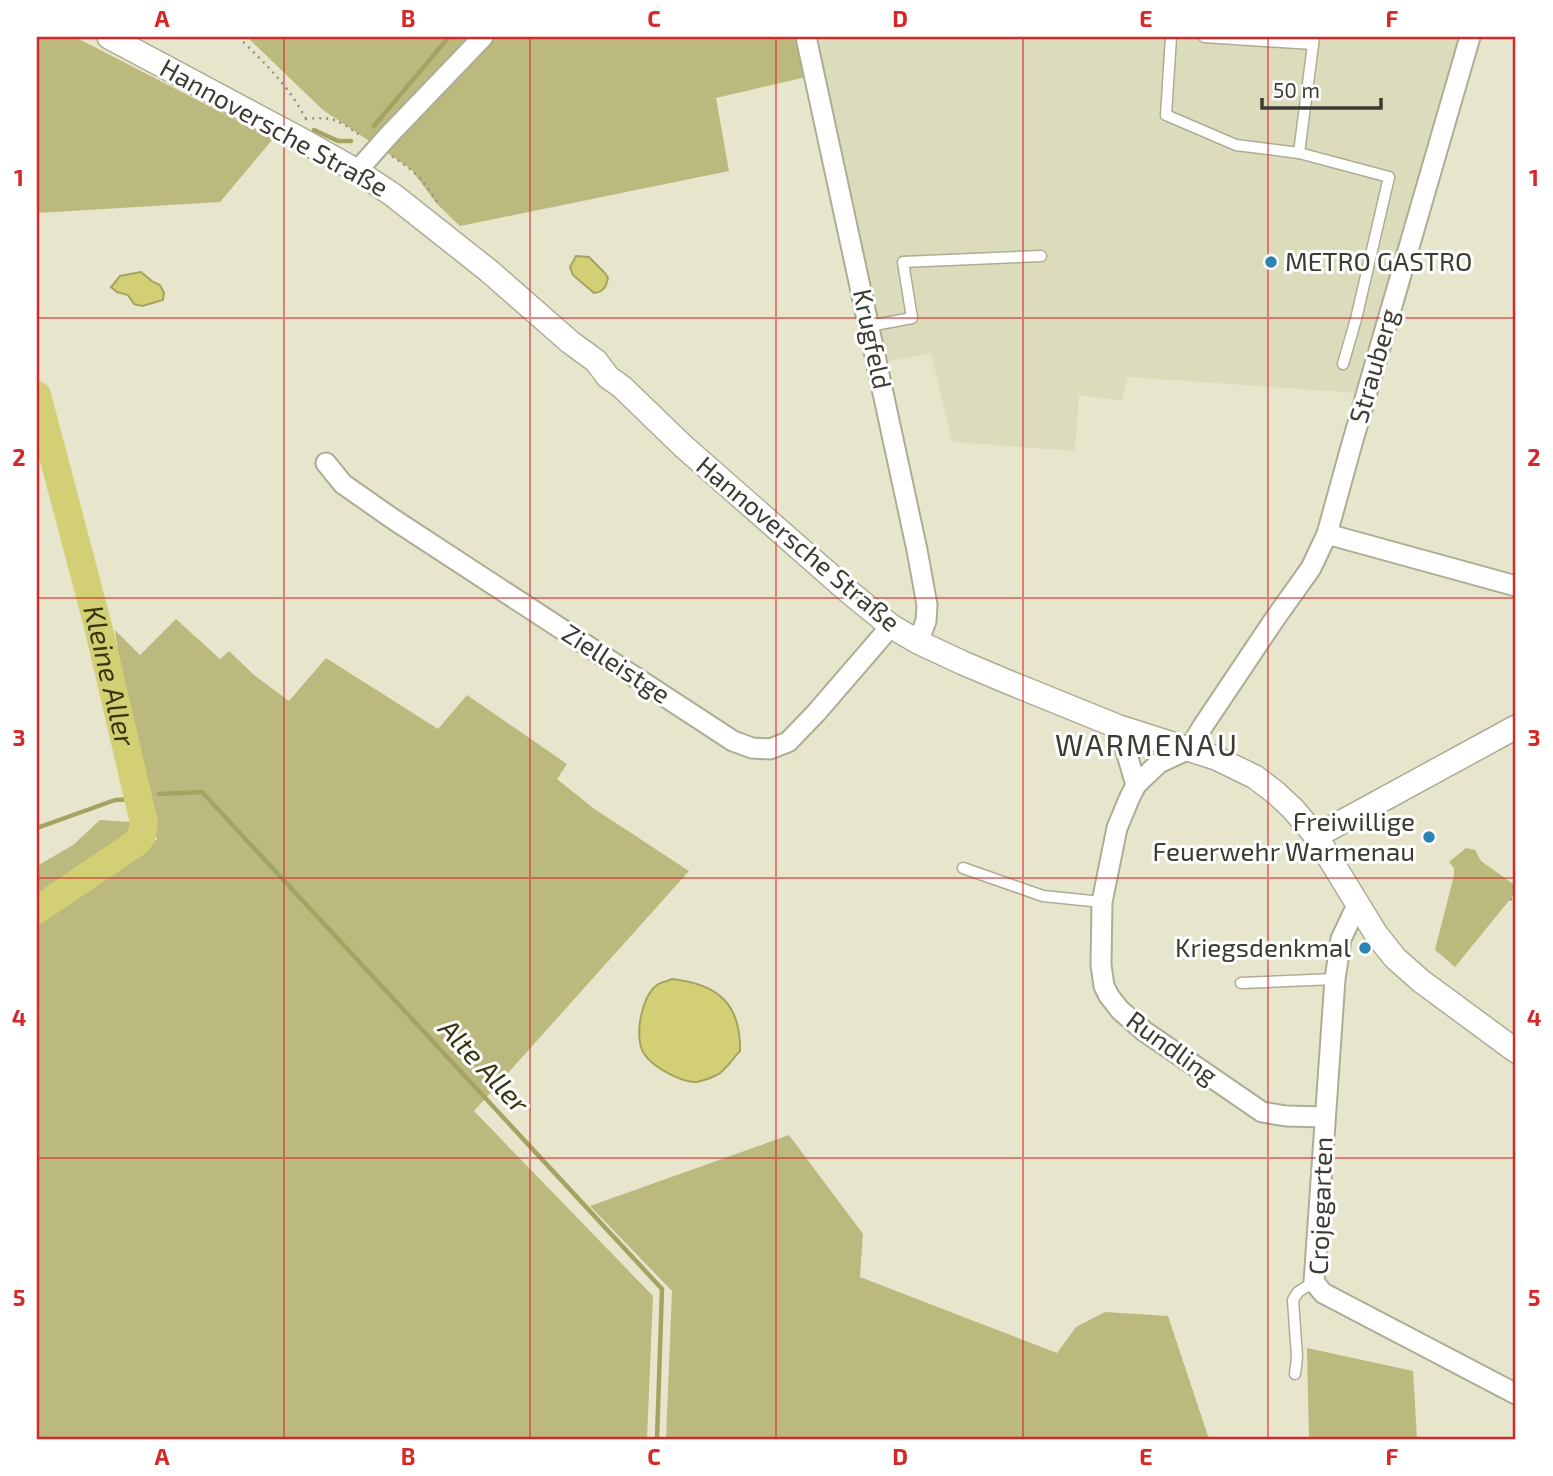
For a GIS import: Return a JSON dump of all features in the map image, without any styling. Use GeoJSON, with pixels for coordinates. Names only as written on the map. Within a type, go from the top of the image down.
{"type":"FeatureCollection","features":[{"type":"Feature","properties":{"kind":"street","name":"Hannoversche Straße"},"geometry":{"type":"LineString","coordinates":[[109,37],[302,129],[402,202],[596,361],[608,377],[702,463],[848,591],[891,625],[918,642],[963,663],[1119,727],[1216,758],[1255,777],[1293,809],[1316,836],[1376,934],[1395,958],[1421,981],[1516,1051]]}},
{"type":"Feature","properties":{"kind":"street"},"geometry":{"type":"LineString","coordinates":[[357,171],[483,37]]}},
{"type":"Feature","properties":{"kind":"street","name":"Krugfeld"},"geometry":{"type":"LineString","coordinates":[[806,37],[917,550],[927,605],[926,621],[918,642]]}},
{"type":"Feature","properties":{"kind":"street","name":"Strauberg"},"geometry":{"type":"LineString","coordinates":[[1189,749],[1311,568],[1327,534],[1470,37]]}},
{"type":"Feature","properties":{"kind":"street","name":"Zielleistge"},"geometry":{"type":"LineString","coordinates":[[326,463],[343,484],[393,519],[733,741],[752,748],[770,749],[788,742],[891,625]]}},
{"type":"Feature","properties":{"kind":"street"},"geometry":{"type":"LineString","coordinates":[[1327,534],[1516,586]]}},
{"type":"Feature","properties":{"kind":"street"},"geometry":{"type":"LineString","coordinates":[[1119,727],[1136,785]]}},
{"type":"Feature","properties":{"kind":"street"},"geometry":{"type":"LineString","coordinates":[[1316,836],[1516,727]]}},
{"type":"Feature","properties":{"kind":"street","name":"Rundling"},"geometry":{"type":"LineString","coordinates":[[1189,749],[1159,763],[1136,785],[1118,828],[1102,902],[1101,957],[1104,986],[1109,996],[1131,1020],[1262,1112],[1325,1117]]}},
{"type":"Feature","properties":{"kind":"street","name":"Crojegarten"},"geometry":{"type":"LineString","coordinates":[[1358,903],[1341,939],[1335,979],[1314,1282],[1323,1293],[1516,1394]]}},
{"type":"Feature","properties":{"kind":"lane"},"geometry":{"type":"LineString","coordinates":[[1171,37],[1166,115],[1236,145],[1299,153],[1389,177],[1343,364]]}},
{"type":"Feature","properties":{"kind":"lane"},"geometry":{"type":"LineString","coordinates":[[1204,37],[1314,40],[1299,153]]}},
{"type":"Feature","properties":{"kind":"lane"},"geometry":{"type":"LineString","coordinates":[[869,326],[912,318],[903,262],[1041,256]]}},
{"type":"Feature","properties":{"kind":"lane"},"geometry":{"type":"LineString","coordinates":[[963,868],[1043,896],[1102,902]]}},
{"type":"Feature","properties":{"kind":"lane"},"geometry":{"type":"LineString","coordinates":[[1241,983],[1335,979]]}},
{"type":"Feature","properties":{"kind":"lane"},"geometry":{"type":"LineString","coordinates":[[1295,1374],[1297,1357],[1293,1300],[1298,1292],[1314,1282]]}},
{"type":"Feature","properties":{"kind":"path"},"geometry":{"type":"LineString","coordinates":[[238,37],[276,74],[298,104],[302,129],[326,118],[338,120],[379,146]]}},
{"type":"Feature","properties":{"kind":"path"},"geometry":{"type":"LineString","coordinates":[[1510,899],[1516,902]]}},
{"type":"Feature","properties":{"kind":"shaded area"},"geometry":{"type":"Polygon","coordinates":[[[37,37],[75,37],[273,139],[220,202],[37,213],[37,37]]]}},
{"type":"Feature","properties":{"kind":"shaded area"},"geometry":{"type":"Polygon","coordinates":[[[247,37],[797,37],[806,77],[716,98],[729,171],[460,226],[437,204],[411,169],[323,110],[247,37]]]}},
{"type":"Feature","properties":{"kind":"shaded area"},"geometry":{"type":"Polygon","coordinates":[[[815,37],[1465,37],[1356,393],[1128,377],[1122,401],[1079,395],[1075,451],[952,442],[931,353],[887,362],[815,37]]]}},
{"type":"Feature","properties":{"kind":"shaded area"},"geometry":{"type":"Polygon","coordinates":[[[576,256],[589,257],[605,273],[608,278],[602,290],[594,293],[573,275],[570,267],[576,256]]]}},
{"type":"Feature","properties":{"kind":"shaded area"},"geometry":{"type":"Polygon","coordinates":[[[141,272],[160,285],[164,293],[163,300],[142,306],[134,304],[128,295],[111,287],[120,276],[141,272]]]}},
{"type":"Feature","properties":{"kind":"shaded area"},"geometry":{"type":"Polygon","coordinates":[[[176,619],[220,659],[229,651],[254,675],[289,701],[326,658],[438,729],[467,695],[567,764],[557,779],[593,808],[689,871],[474,1111],[653,1296],[647,1439],[37,1439],[37,922],[157,839],[139,803],[115,630],[140,655],[176,619]]]}},
{"type":"Feature","properties":{"kind":"shaded area"},"geometry":{"type":"Polygon","coordinates":[[[100,820],[144,823],[37,897],[37,866],[73,845],[100,820]]]}},
{"type":"Feature","properties":{"kind":"shaded area"},"geometry":{"type":"Polygon","coordinates":[[[1466,848],[1475,850],[1481,861],[1516,886],[1516,892],[1455,967],[1435,950],[1454,875],[1454,868],[1449,862],[1466,848]]]}},
{"type":"Feature","properties":{"kind":"shaded area"},"geometry":{"type":"Polygon","coordinates":[[[672,979],[702,986],[714,992],[724,999],[731,1009],[739,1035],[740,1051],[715,1076],[697,1082],[676,1077],[654,1064],[641,1048],[640,1019],[647,998],[657,985],[672,979]]]}},
{"type":"Feature","properties":{"kind":"shaded area"},"geometry":{"type":"Polygon","coordinates":[[[789,1135],[863,1234],[860,1277],[1057,1353],[1076,1327],[1105,1312],[1168,1316],[1209,1439],[666,1439],[672,1291],[590,1206],[789,1135]]]}},
{"type":"Feature","properties":{"kind":"shaded area"},"geometry":{"type":"Polygon","coordinates":[[[1307,1348],[1413,1371],[1417,1439],[1309,1439],[1307,1348]]]}},
{"type":"Feature","properties":{"kind":"waterway"},"geometry":{"type":"LineString","coordinates":[[374,126],[449,37]]}},
{"type":"Feature","properties":{"kind":"waterway"},"geometry":{"type":"LineString","coordinates":[[314,130],[338,141],[351,141]]}},
{"type":"Feature","properties":{"kind":"waterway","name":"Kleine Aller"},"geometry":{"type":"LineString","coordinates":[[37,395],[98,626],[144,823],[141,837],[136,843],[37,910]]}},
{"type":"Feature","properties":{"kind":"waterway","name":"Alte Aller"},"geometry":{"type":"LineString","coordinates":[[159,794],[202,792],[662,1289],[657,1439]]}},
{"type":"Feature","properties":{"kind":"waterway"},"geometry":{"type":"LineString","coordinates":[[37,828],[115,800],[139,799]]}},
{"type":"Feature","properties":{"kind":"place","name":"METRO GASTRO"},"geometry":{"type":"Point","coordinates":[1271,262]}},
{"type":"Feature","properties":{"kind":"place","name":"Freiwillige Feuerwehr Warmenau"},"geometry":{"type":"Point","coordinates":[1429,837]}},
{"type":"Feature","properties":{"kind":"place","name":"Kriegsdenkmal"},"geometry":{"type":"Point","coordinates":[1365,948]}},
{"type":"Feature","properties":{"kind":"district","name":"WARMENAU"},"geometry":{"type":"Point","coordinates":[1147,746]}}]}
